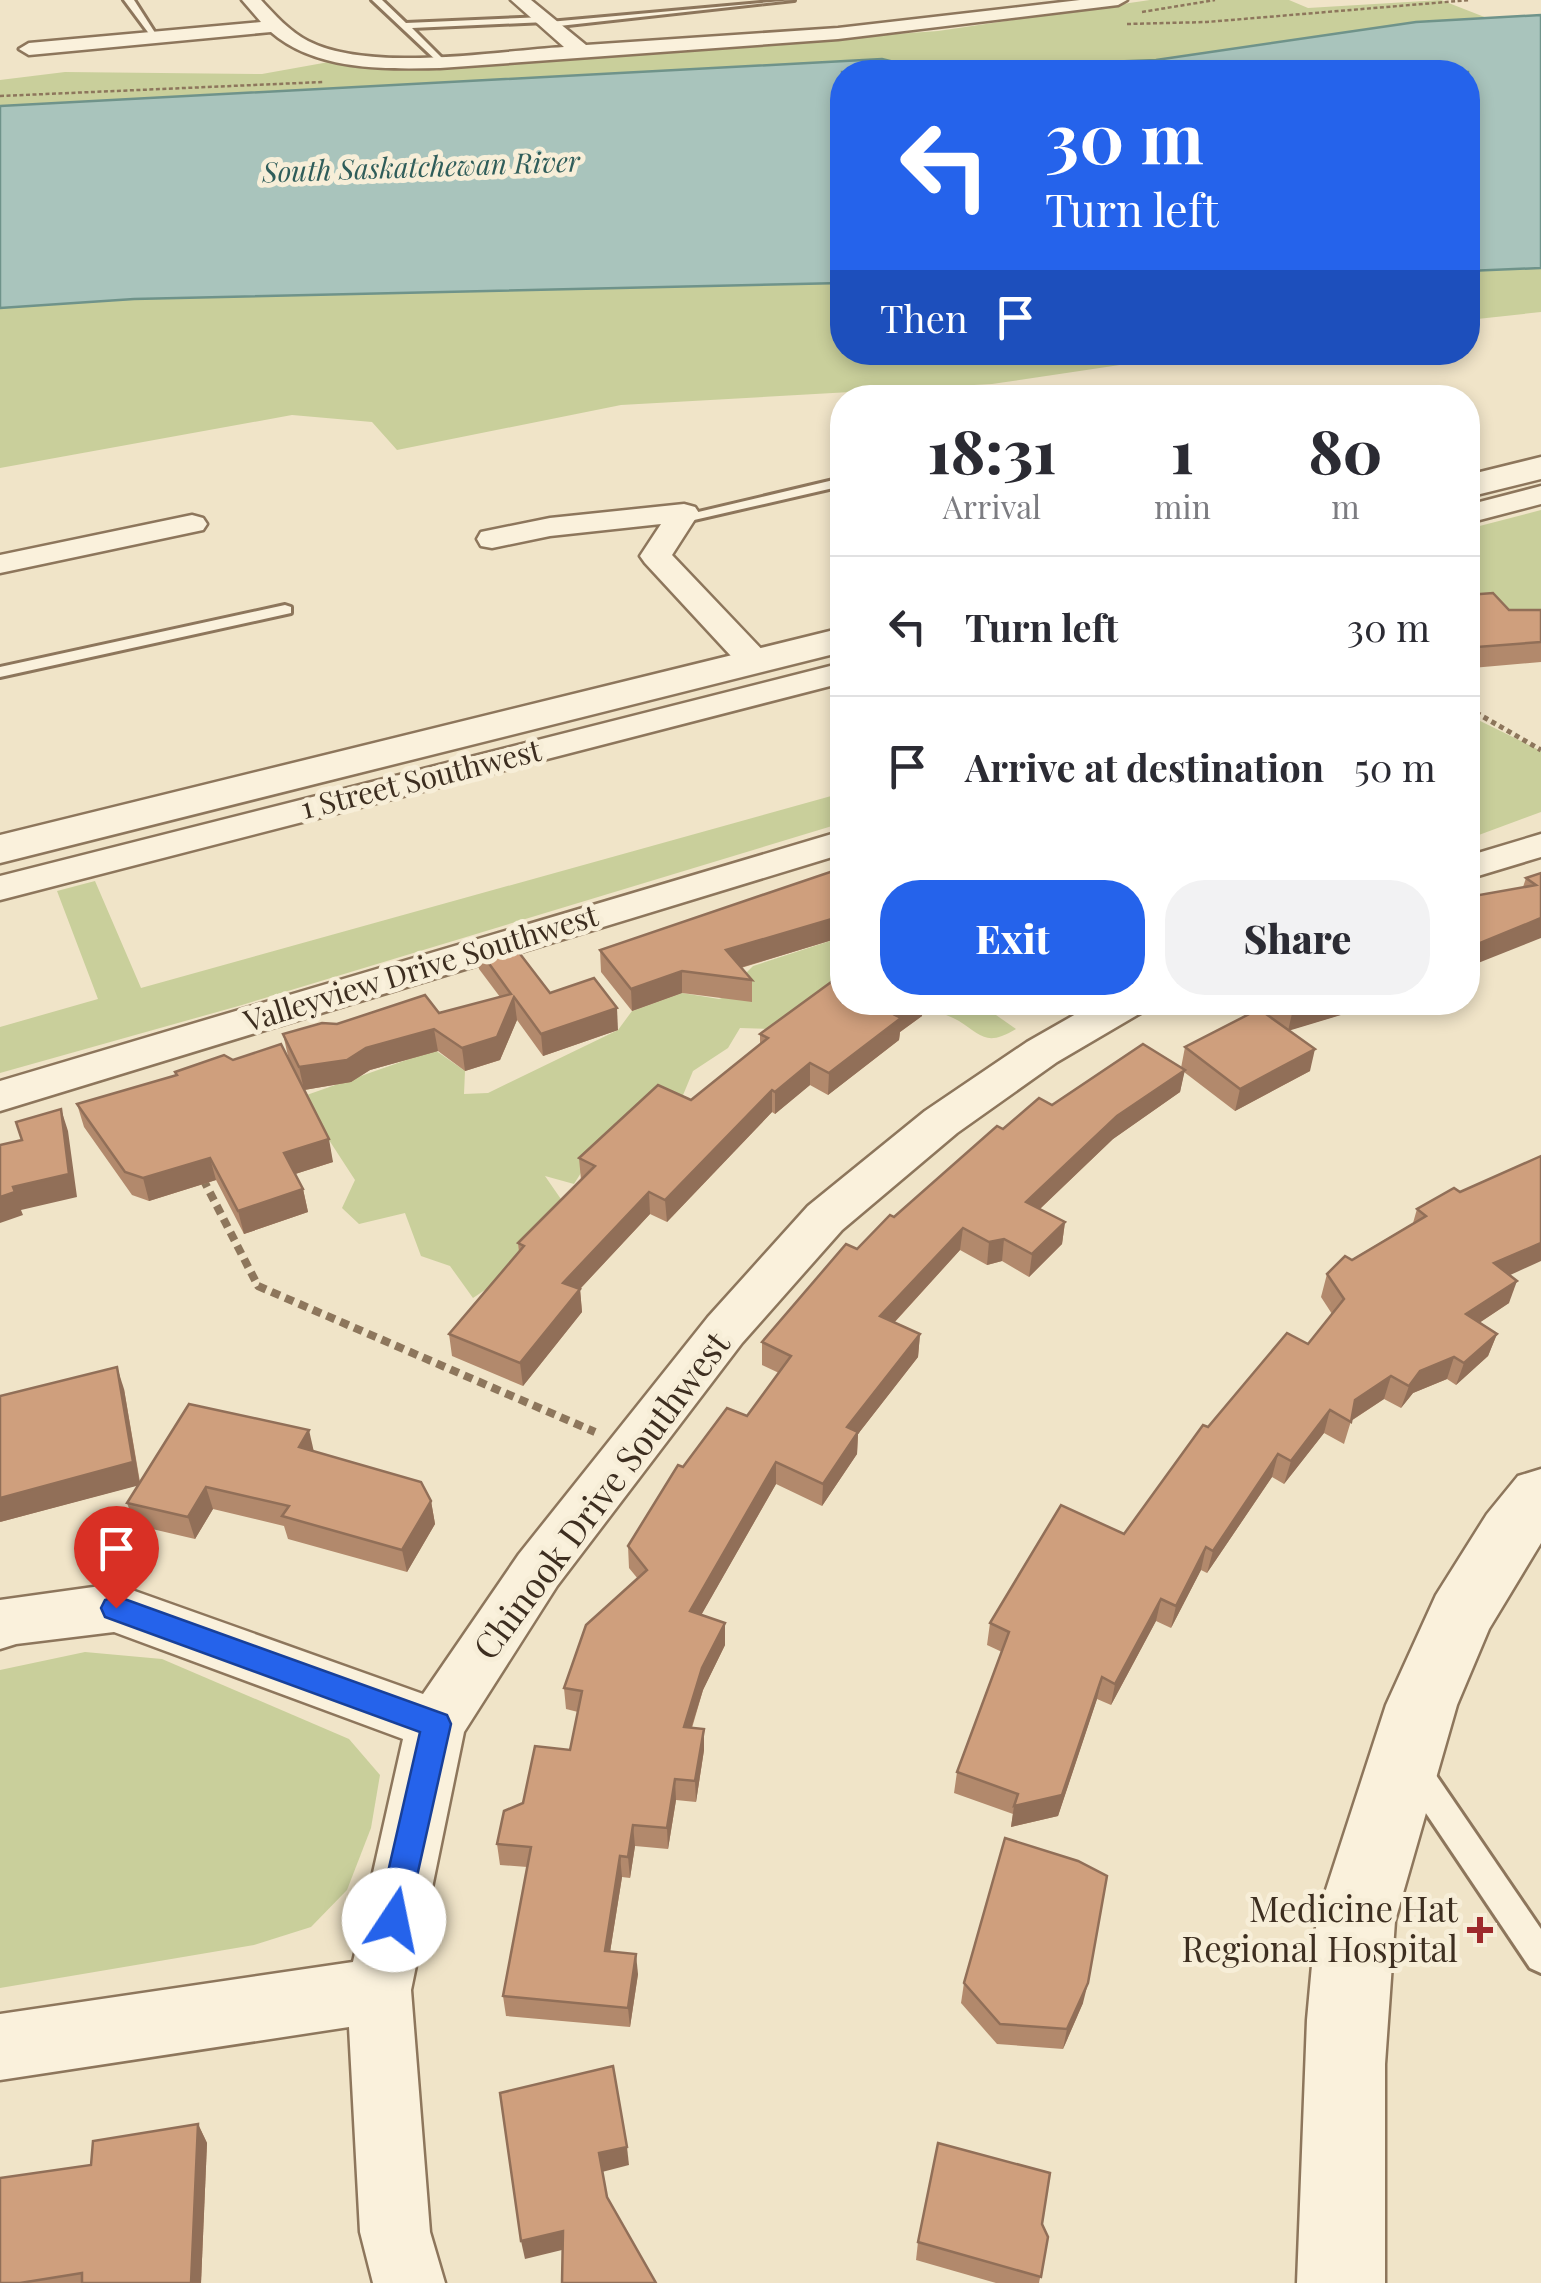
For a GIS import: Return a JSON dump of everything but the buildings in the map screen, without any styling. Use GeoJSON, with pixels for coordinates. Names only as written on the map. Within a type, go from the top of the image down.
{"type":"FeatureCollection","features":[{"type":"Feature","properties":{"kind":"street"},"geometry":{"type":"LineString","coordinates":[[252,0],[294,42],[339,57],[439,60],[938,26],[1118,0]]}},
{"type":"Feature","properties":{"kind":"street"},"geometry":{"type":"LineString","coordinates":[[520,0],[582,52]]}},
{"type":"Feature","properties":{"kind":"street"},"geometry":{"type":"LineString","coordinates":[[29,49],[275,26]]}},
{"type":"Feature","properties":{"kind":"street"},"geometry":{"type":"LineString","coordinates":[[1480,483],[1541,468]]}},
{"type":"Feature","properties":{"kind":"street"},"geometry":{"type":"LineString","coordinates":[[1480,511],[1541,495]]}},
{"type":"Feature","properties":{"kind":"street"},"geometry":{"type":"LineString","coordinates":[[492,539],[550,527],[684,514],[656,556],[755,662]]}},
{"type":"Feature","properties":{"kind":"street"},"geometry":{"type":"LineString","coordinates":[[0,564],[192,524]]}},
{"type":"Feature","properties":{"kind":"street","name":"1 Street Southwest"},"geometry":{"type":"LineString","coordinates":[[0,849],[830,643]]}},
{"type":"Feature","properties":{"kind":"street","name":"1 Street Southwest"},"geometry":{"type":"LineString","coordinates":[[0,888],[830,676]]}},
{"type":"Feature","properties":{"kind":"street"},"geometry":{"type":"LineString","coordinates":[[1480,864],[1541,845]]}},
{"type":"Feature","properties":{"kind":"street","name":"Valleyview Drive Southwest"},"geometry":{"type":"LineString","coordinates":[[0,1096],[830,846]]}},
{"type":"Feature","properties":{"kind":"street","name":"Chinook Drive Southwest"},"geometry":{"type":"LineString","coordinates":[[409,2283],[395,2232],[380,1990],[436,1724],[538,1570],[725,1330],[825,1218],[941,1122],[1042,1052],[1106,1015]]}},
{"type":"Feature","properties":{"kind":"street"},"geometry":{"type":"LineString","coordinates":[[1341,2283],[1343,2086],[1354,1928],[1402,1752],[1463,1607],[1516,1523],[1541,1495]]}},
{"type":"Feature","properties":{"kind":"street"},"geometry":{"type":"LineString","coordinates":[[0,1625],[12,1620],[116,1608],[436,1724]]}},
{"type":"Feature","properties":{"kind":"street"},"geometry":{"type":"LineString","coordinates":[[0,2047],[380,1990]]}},
{"type":"Feature","properties":{"kind":"lane"},"geometry":{"type":"LineString","coordinates":[[130,0],[156,37]]}},
{"type":"Feature","properties":{"kind":"lane"},"geometry":{"type":"LineString","coordinates":[[377,0],[439,60]]}},
{"type":"Feature","properties":{"kind":"lane"},"geometry":{"type":"LineString","coordinates":[[404,26],[547,22],[790,0]]}},
{"type":"Feature","properties":{"kind":"lane"},"geometry":{"type":"LineString","coordinates":[[681,518],[830,485]]}},
{"type":"Feature","properties":{"kind":"lane"},"geometry":{"type":"LineString","coordinates":[[0,672],[285,610]]}},
{"type":"Feature","properties":{"kind":"lane"},"geometry":{"type":"LineString","coordinates":[[1402,1752],[1541,1957]]}},
{"type":"Feature","properties":{"kind":"path"},"geometry":{"type":"LineString","coordinates":[[1110,25],[1207,22],[1470,0]]}},
{"type":"Feature","properties":{"kind":"path"},"geometry":{"type":"LineString","coordinates":[[1480,715],[1541,750]]}},
{"type":"Feature","properties":{"kind":"path"},"geometry":{"type":"LineString","coordinates":[[199,1170],[258,1286],[633,1448]]}},
{"type":"Feature","properties":{"kind":"green space"},"geometry":{"type":"Polygon","coordinates":[[[1150,0],[1289,0],[1308,8],[1441,0],[1487,18],[1416,22],[1156,60],[830,60],[0,106],[0,80],[65,72],[262,74],[340,60],[585,56],[938,31],[1150,0]]]}},
{"type":"Feature","properties":{"kind":"green space"},"geometry":{"type":"Polygon","coordinates":[[[1541,268],[1541,312],[1480,319],[1480,271],[1541,268]]]}},
{"type":"Feature","properties":{"kind":"green space"},"geometry":{"type":"Polygon","coordinates":[[[830,283],[830,365],[1119,365],[992,384],[830,385],[830,393],[621,405],[397,450],[372,422],[292,415],[0,468],[0,308],[134,299],[830,283]]]}},
{"type":"Feature","properties":{"kind":"green space"},"geometry":{"type":"Polygon","coordinates":[[[1541,510],[1541,609],[1480,612],[1480,526],[1541,510]]]}},
{"type":"Feature","properties":{"kind":"green space"},"geometry":{"type":"Polygon","coordinates":[[[1480,721],[1541,751],[1541,812],[1480,835],[1480,721]]]}},
{"type":"Feature","properties":{"kind":"green space"},"geometry":{"type":"Polygon","coordinates":[[[830,796],[830,827],[242,1005],[0,1073],[0,1027],[98,999],[57,891],[95,881],[141,988],[830,796]]]}},
{"type":"Feature","properties":{"kind":"green space"},"geometry":{"type":"Polygon","coordinates":[[[830,941],[830,1007],[771,1029],[740,1028],[728,1048],[693,1071],[681,1100],[601,1141],[574,1184],[545,1176],[565,1205],[521,1266],[473,1298],[450,1266],[421,1256],[405,1213],[359,1224],[342,1208],[355,1180],[301,1097],[435,1050],[465,1071],[464,1094],[488,1093],[618,1030],[632,1011],[682,993],[719,999],[742,991],[736,983],[753,966],[830,941]]]}},
{"type":"Feature","properties":{"kind":"green space"},"geometry":{"type":"Polygon","coordinates":[[[946,1015],[996,1015],[1016,1029],[992,1038],[946,1015]]]}},
{"type":"Feature","properties":{"kind":"green space"},"geometry":{"type":"Polygon","coordinates":[[[85,1652],[162,1659],[349,1739],[380,1775],[371,1828],[347,1890],[311,1927],[254,1945],[0,1988],[0,1670],[85,1652]]]}},
{"type":"Feature","properties":{"kind":"water"},"geometry":{"type":"Polygon","coordinates":[[[1541,15],[1541,268],[1480,271],[1480,60],[1156,60],[1416,22],[1541,15]]]}},
{"type":"Feature","properties":{"kind":"water","name":"South Saskatchewan River"},"geometry":{"type":"Polygon","coordinates":[[[830,62],[830,283],[134,299],[0,308],[0,106],[830,62]]]}},
{"type":"Feature","properties":{"kind":"place","name":"Medicine Hat Regional Hospital"},"geometry":{"type":"Point","coordinates":[1480,1930]}},
{"type":"Feature","properties":{"kind":"route"},"geometry":{"type":"LineString","coordinates":[[116,1608],[436,1724],[394,1920]]}}]}
